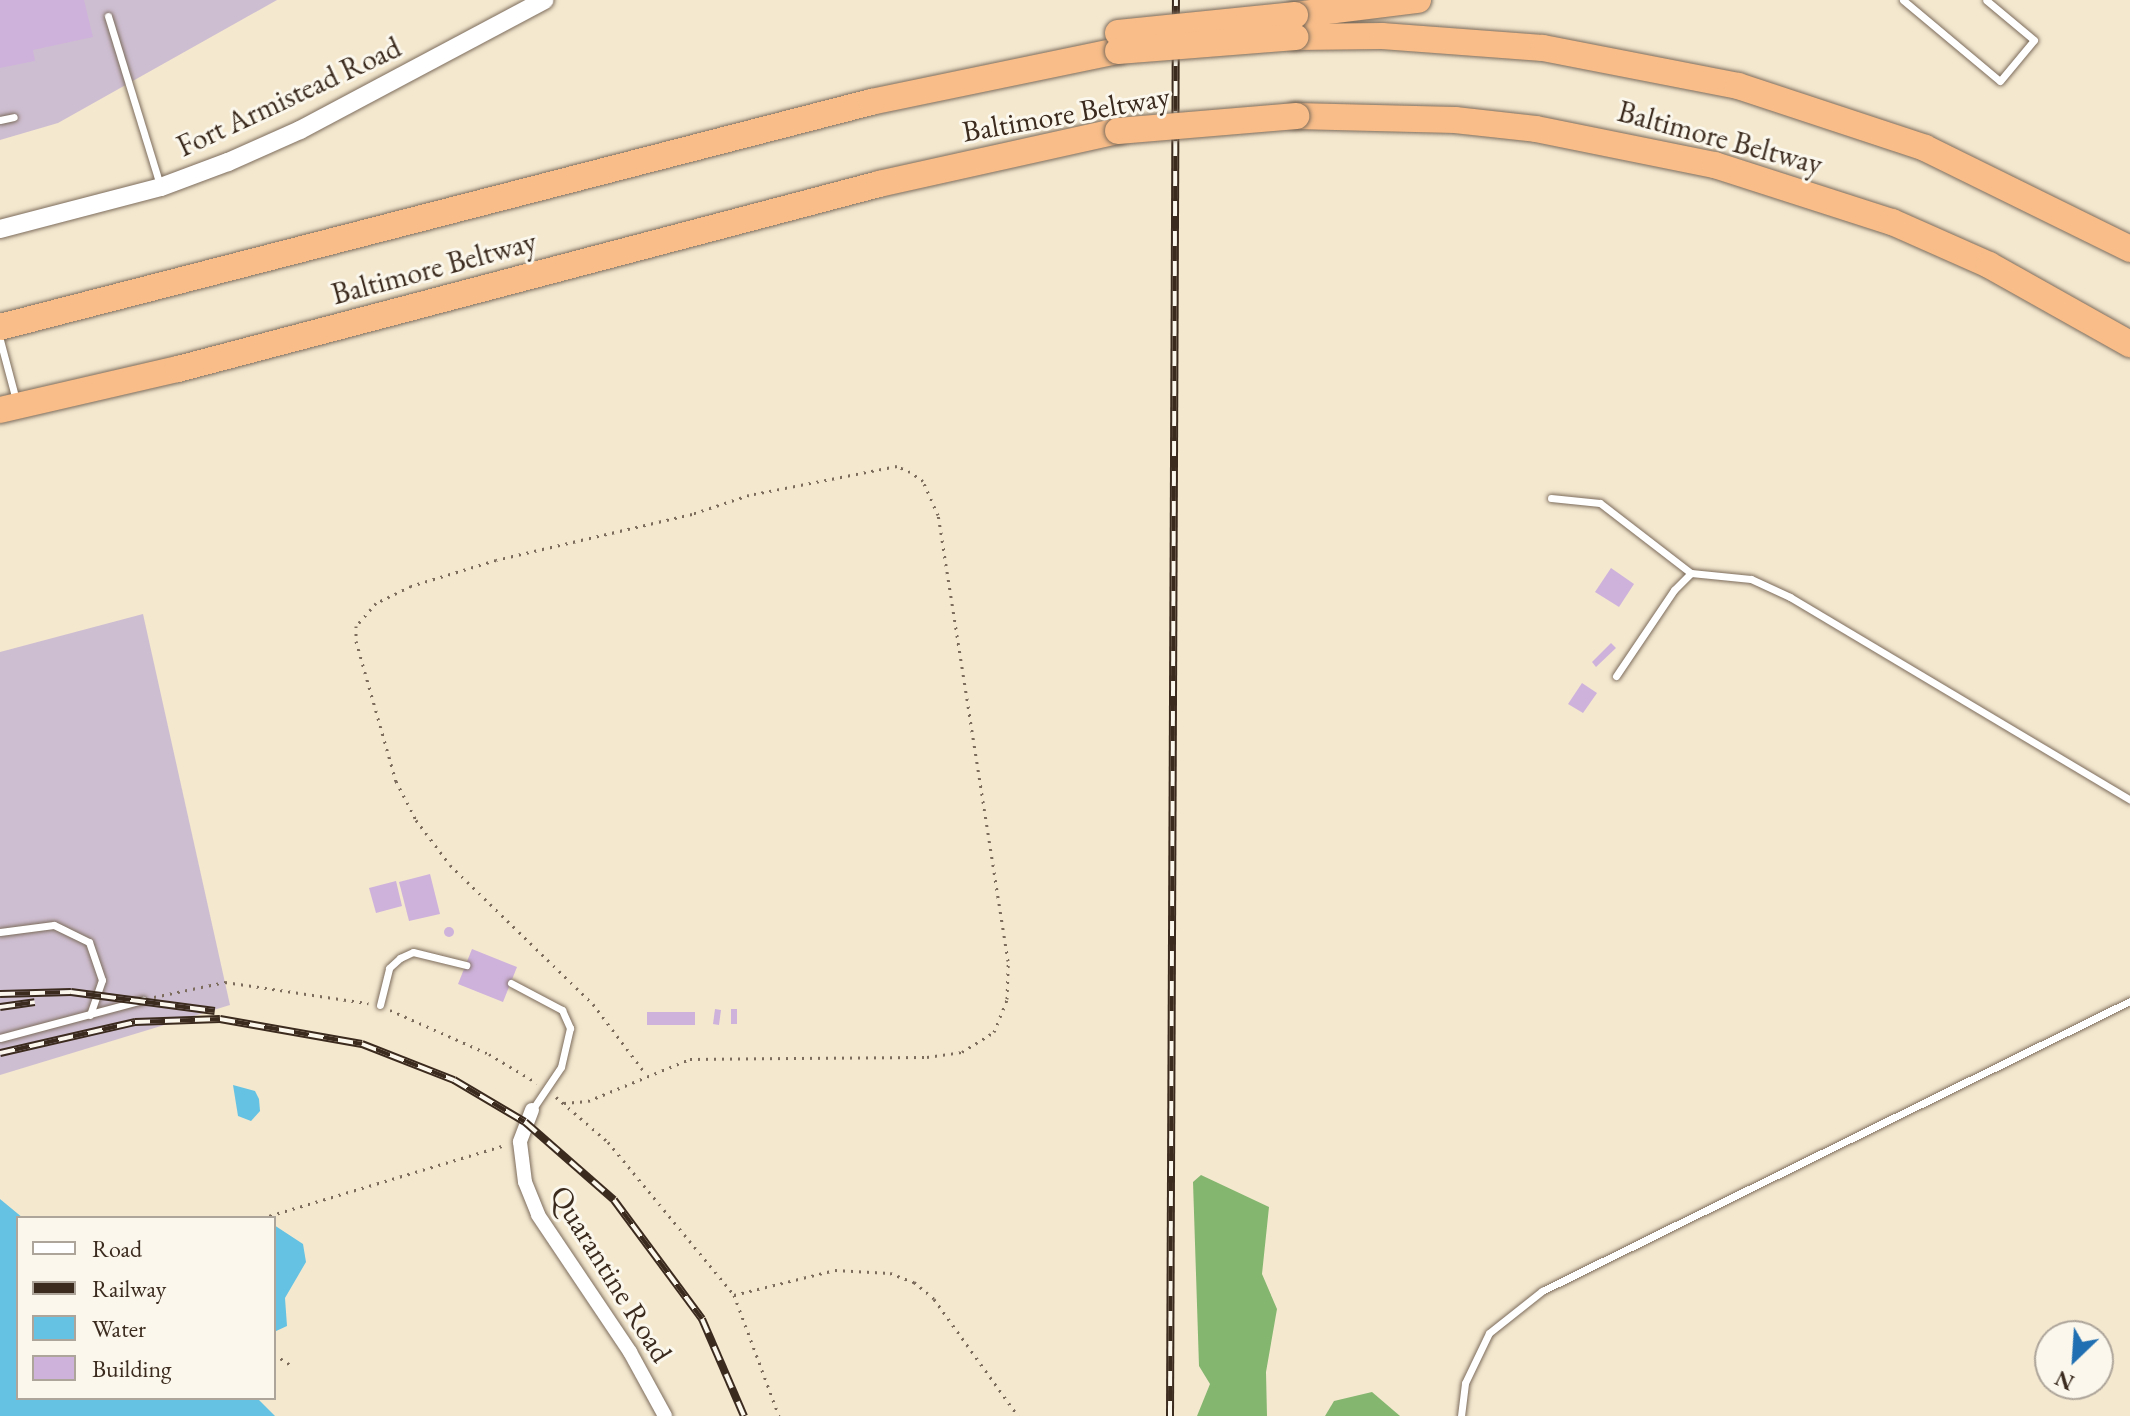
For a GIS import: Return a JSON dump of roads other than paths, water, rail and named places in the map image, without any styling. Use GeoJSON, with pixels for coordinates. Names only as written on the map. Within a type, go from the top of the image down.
{"type":"FeatureCollection","features":[{"type":"Feature","properties":{"kind":"highway"},"geometry":{"type":"LineString","coordinates":[[1295,26],[1418,0]]}},
{"type":"Feature","properties":{"kind":"highway","name":"Baltimore Beltway"},"geometry":{"type":"LineString","coordinates":[[0,327],[158,290],[871,102],[1118,42],[1295,26],[1543,48],[1738,86],[1925,148],[2130,249]]}},
{"type":"Feature","properties":{"kind":"highway","name":"Baltimore Beltway"},"geometry":{"type":"LineString","coordinates":[[9,408],[178,369],[879,184],[1118,131],[1296,116],[1522,128],[1715,165],[1892,222],[1989,265],[2130,344]]}},
{"type":"Feature","properties":{"kind":"street","name":"Fort Armistead Road"},"geometry":{"type":"LineString","coordinates":[[0,229],[161,187],[300,130],[545,0]]}},
{"type":"Feature","properties":{"kind":"street","name":"Quarantine Road"},"geometry":{"type":"LineString","coordinates":[[532,1110],[520,1142],[525,1182],[538,1215],[630,1352],[665,1416]]}},
{"type":"Feature","properties":{"kind":"lane"},"geometry":{"type":"LineString","coordinates":[[1903,0],[2000,81],[2034,40],[1986,0]]}},
{"type":"Feature","properties":{"kind":"lane"},"geometry":{"type":"LineString","coordinates":[[108,16],[161,187]]}},
{"type":"Feature","properties":{"kind":"lane"},"geometry":{"type":"LineString","coordinates":[[0,120],[14,117]]}},
{"type":"Feature","properties":{"kind":"lane"},"geometry":{"type":"LineString","coordinates":[[0,340],[9,408]]}},
{"type":"Feature","properties":{"kind":"lane"},"geometry":{"type":"LineString","coordinates":[[1551,498],[1600,503],[1691,573],[1751,579],[1790,597],[2130,800]]}},
{"type":"Feature","properties":{"kind":"lane"},"geometry":{"type":"LineString","coordinates":[[1616,676],[1674,590],[1691,573]]}},
{"type":"Feature","properties":{"kind":"lane"},"geometry":{"type":"LineString","coordinates":[[0,932],[54,925],[89,942],[102,980],[100,998],[90,1015]]}},
{"type":"Feature","properties":{"kind":"lane"},"geometry":{"type":"LineString","coordinates":[[380,1005],[389,968],[400,958],[413,952],[466,965]]}},
{"type":"Feature","properties":{"kind":"lane"},"geometry":{"type":"LineString","coordinates":[[511,983],[562,1010],[570,1028],[565,1059],[532,1110]]}},
{"type":"Feature","properties":{"kind":"lane"},"geometry":{"type":"LineString","coordinates":[[0,1038],[143,1000]]}},
{"type":"Feature","properties":{"kind":"lane"},"geometry":{"type":"LineString","coordinates":[[1461,1416],[1473,1359],[1489,1333],[1542,1291],[2130,1001]]}},
{"type":"Feature","properties":{"kind":"water"},"geometry":{"type":"Polygon","coordinates":[[[233,1085],[255,1091],[259,1099],[260,1111],[251,1121],[238,1116],[233,1085]]]}},
{"type":"Feature","properties":{"kind":"water"},"geometry":{"type":"Polygon","coordinates":[[[0,1199],[21,1216],[16,1216],[16,1400],[259,1400],[275,1416],[0,1416],[0,1199]]]}},
{"type":"Feature","properties":{"kind":"water"},"geometry":{"type":"Polygon","coordinates":[[[276,1226],[303,1244],[306,1262],[285,1298],[287,1326],[276,1331],[276,1226]]]}},
{"type":"Feature","properties":{"kind":"railway"},"geometry":{"type":"LineString","coordinates":[[1170,1416],[1176,0]]}},
{"type":"Feature","properties":{"kind":"railway"},"geometry":{"type":"LineString","coordinates":[[0,994],[71,992],[215,1011]]}},
{"type":"Feature","properties":{"kind":"railway"},"geometry":{"type":"LineString","coordinates":[[0,1007],[35,1002]]}},
{"type":"Feature","properties":{"kind":"railway"},"geometry":{"type":"LineString","coordinates":[[0,1053],[135,1022],[220,1019],[362,1044],[454,1080],[525,1122],[614,1200],[702,1319],[744,1416]]}}]}
